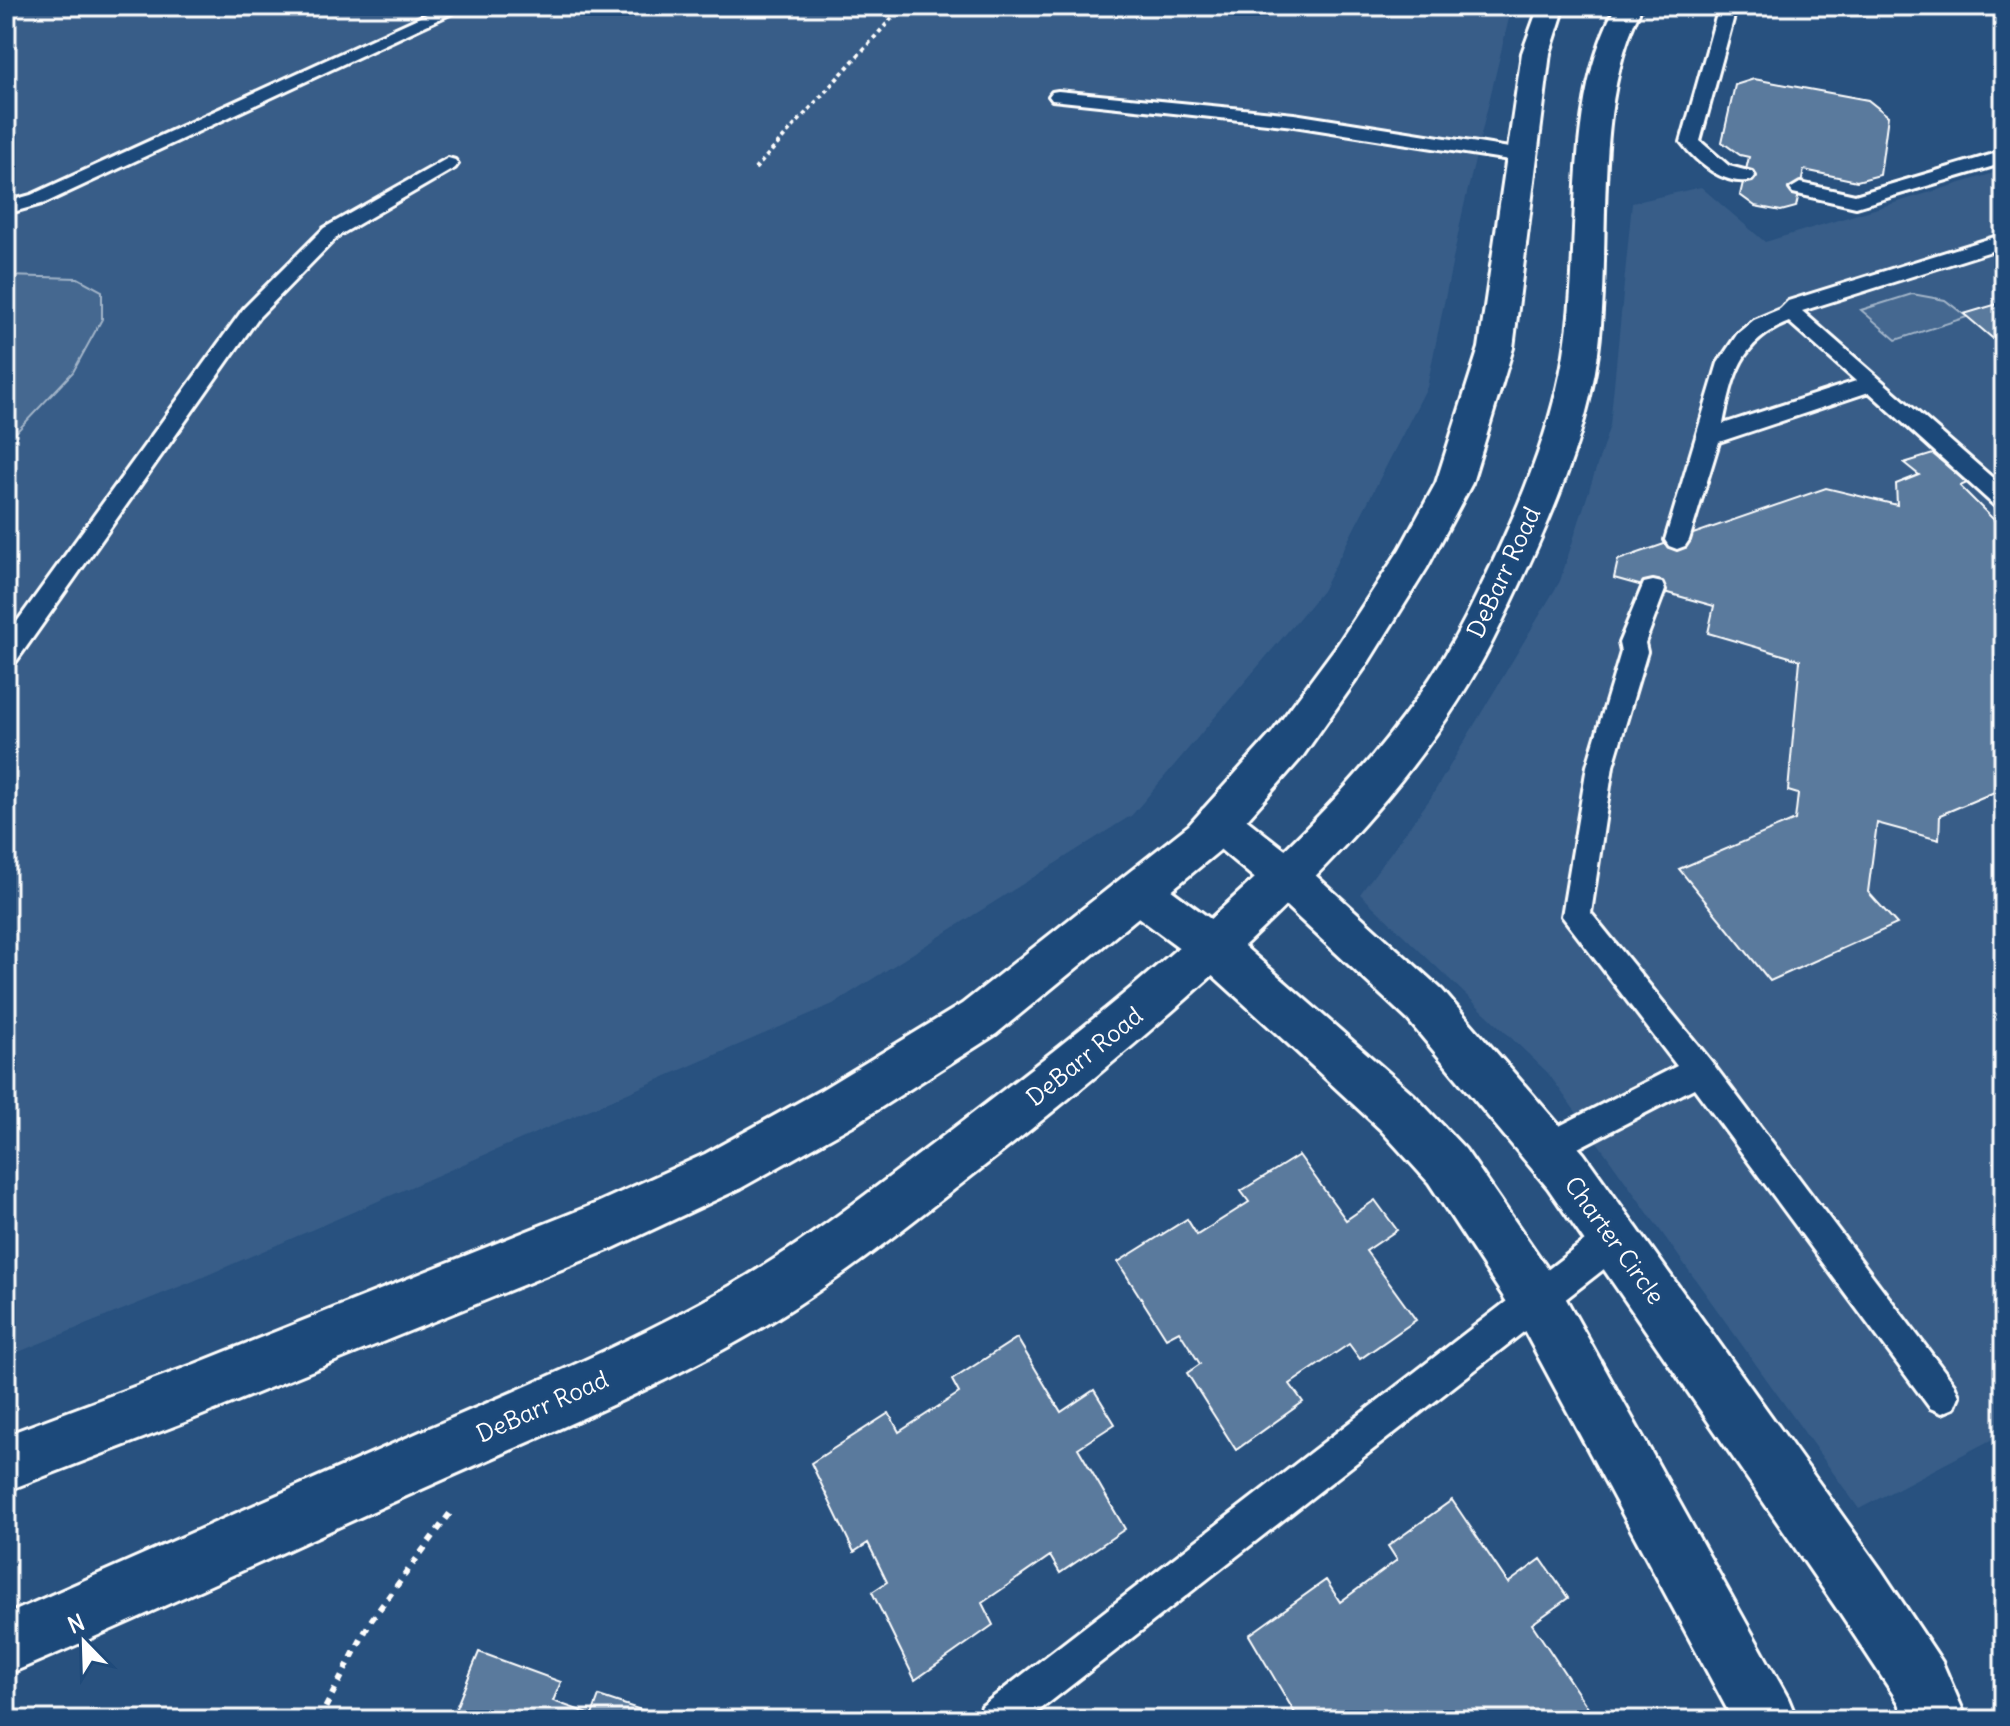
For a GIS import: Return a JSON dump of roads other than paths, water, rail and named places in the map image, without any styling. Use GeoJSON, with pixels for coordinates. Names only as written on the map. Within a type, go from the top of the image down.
{"type":"FeatureCollection","features":[{"type":"Feature","properties":{"kind":"main road"},"geometry":{"type":"LineString","coordinates":[[6,1463],[195,1391],[611,1223],[723,1171],[838,1107],[979,1019],[1204,838],[1287,745],[1352,655],[1414,558],[1454,483],[1496,348],[1536,53],[1552,6]]}},
{"type":"Feature","properties":{"kind":"main road","name":"DeBarr Road"},"geometry":{"type":"LineString","coordinates":[[6,1645],[616,1374],[751,1304],[856,1234],[1124,1026],[1287,878],[1385,773],[1435,703],[1481,626],[1537,501],[1571,407],[1582,349],[1598,108],[1614,35],[1629,6]]}},
{"type":"Feature","properties":{"kind":"main road","name":"Charter Circle"},"geometry":{"type":"LineString","coordinates":[[1218,822],[1287,878],[1425,1005],[1547,1149],[1615,1239],[1860,1591],[1921,1683],[1936,1720]]}},
{"type":"Feature","properties":{"kind":"main road"},"geometry":{"type":"LineString","coordinates":[[1139,892],[1212,946],[1397,1112],[1447,1166],[1537,1300],[1766,1720]]}},
{"type":"Feature","properties":{"kind":"lane"},"geometry":{"type":"LineString","coordinates":[[6,208],[38,199],[458,6]]}},
{"type":"Feature","properties":{"kind":"lane"},"geometry":{"type":"LineString","coordinates":[[1737,6],[1726,14],[1690,142],[1722,170],[1745,176]]}},
{"type":"Feature","properties":{"kind":"lane"},"geometry":{"type":"LineString","coordinates":[[1058,96],[1294,120],[1522,156]]}},
{"type":"Feature","properties":{"kind":"lane"},"geometry":{"type":"LineString","coordinates":[[1800,189],[1856,201],[2004,157]]}},
{"type":"Feature","properties":{"kind":"lane"},"geometry":{"type":"LineString","coordinates":[[6,656],[251,313],[331,232],[448,164]]}},
{"type":"Feature","properties":{"kind":"lane"},"geometry":{"type":"LineString","coordinates":[[1677,540],[1728,362],[1757,328],[1791,313],[1795,306],[2004,240]]}},
{"type":"Feature","properties":{"kind":"lane"},"geometry":{"type":"LineString","coordinates":[[1791,313],[2004,501]]}},
{"type":"Feature","properties":{"kind":"lane"},"geometry":{"type":"LineString","coordinates":[[1709,437],[1873,383]]}},
{"type":"Feature","properties":{"kind":"lane"},"geometry":{"type":"LineString","coordinates":[[1653,590],[1632,643],[1634,652],[1600,766],[1576,916],[1699,1070],[1942,1396]]}},
{"type":"Feature","properties":{"kind":"lane"},"geometry":{"type":"LineString","coordinates":[[1547,1149],[1699,1070]]}},
{"type":"Feature","properties":{"kind":"lane"},"geometry":{"type":"LineString","coordinates":[[996,1720],[1615,1239]]}}]}
